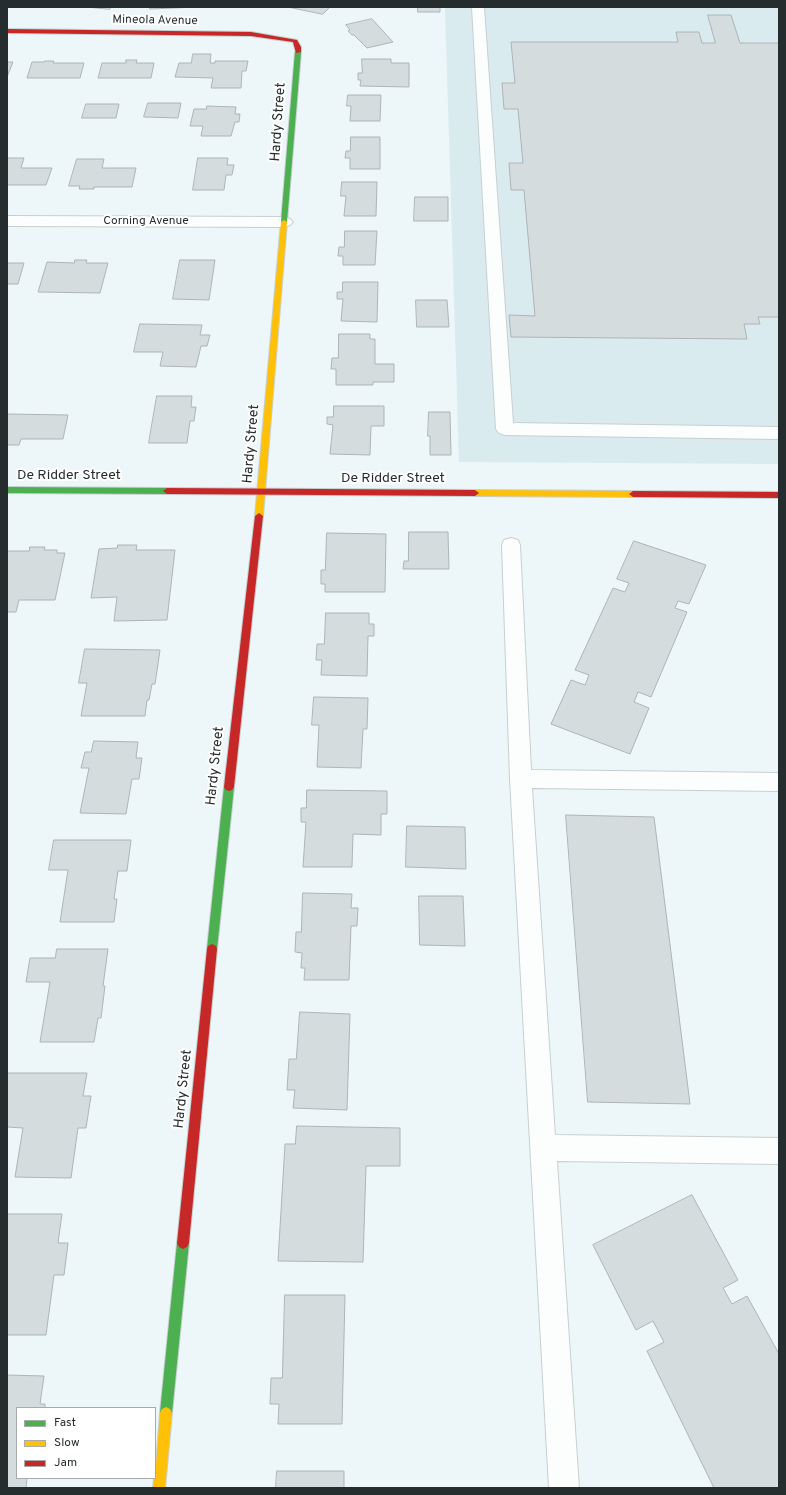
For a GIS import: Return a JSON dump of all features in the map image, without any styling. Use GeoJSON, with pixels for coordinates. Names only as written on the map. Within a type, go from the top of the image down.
{"type":"FeatureCollection","features":[{"type":"Feature","properties":{"kind":"street","name":"Mineola Avenue"},"geometry":{"type":"LineString","coordinates":[[7,31],[251,34],[295,41],[298,47]]}},
{"type":"Feature","properties":{"kind":"street","name":"Hardy Street"},"geometry":{"type":"LineString","coordinates":[[159,1488],[231,762],[262,492],[298,47]]}},
{"type":"Feature","properties":{"kind":"street","name":"Corning Avenue"},"geometry":{"type":"LineString","coordinates":[[7,221],[285,222]]}},
{"type":"Feature","properties":{"kind":"street","name":"De Ridder Street"},"geometry":{"type":"LineString","coordinates":[[7,490],[779,495]]}},
{"type":"Feature","properties":{"kind":"lane"},"geometry":{"type":"LineString","coordinates":[[478,7],[505,429],[779,433]]}},
{"type":"Feature","properties":{"kind":"lane"},"geometry":{"type":"LineString","coordinates":[[511,545],[521,779],[564,1488]]}},
{"type":"Feature","properties":{"kind":"lane"},"geometry":{"type":"LineString","coordinates":[[521,779],[779,782]]}},
{"type":"Feature","properties":{"kind":"lane"},"geometry":{"type":"LineString","coordinates":[[544,1148],[779,1151]]}},
{"type":"Feature","properties":{"kind":"shaded area"},"geometry":{"type":"Polygon","coordinates":[[[445,7],[779,7],[779,464],[459,462],[445,7]]]}},
{"type":"Feature","properties":{"kind":"building"},"geometry":{"type":"Polygon","coordinates":[[[87,7],[111,7],[110,9],[87,7]]]}},
{"type":"Feature","properties":{"kind":"building"},"geometry":{"type":"Polygon","coordinates":[[[150,7],[198,7],[150,9],[150,7]]]}},
{"type":"Feature","properties":{"kind":"building"},"geometry":{"type":"Polygon","coordinates":[[[288,7],[330,7],[323,14],[288,7]]]}},
{"type":"Feature","properties":{"kind":"building"},"geometry":{"type":"Polygon","coordinates":[[[418,7],[440,7],[440,12],[418,12],[418,7]]]}},
{"type":"Feature","properties":{"kind":"building"},"geometry":{"type":"Polygon","coordinates":[[[708,15],[731,15],[740,43],[779,43],[779,317],[758,317],[760,324],[744,324],[747,339],[511,337],[509,315],[535,316],[524,190],[511,190],[509,163],[523,163],[518,109],[504,109],[502,83],[515,83],[511,42],[678,42],[676,32],[699,32],[702,43],[715,43],[708,15]]]}},
{"type":"Feature","properties":{"kind":"building"},"geometry":{"type":"Polygon","coordinates":[[[372,19],[393,42],[367,48],[348,31],[350,30],[346,25],[372,19]]]}},
{"type":"Feature","properties":{"kind":"building"},"geometry":{"type":"Polygon","coordinates":[[[193,54],[211,54],[210,63],[215,63],[215,61],[248,61],[246,71],[242,71],[241,88],[211,88],[213,78],[175,77],[179,63],[191,63],[193,54]]]}},
{"type":"Feature","properties":{"kind":"building"},"geometry":{"type":"Polygon","coordinates":[[[362,59],[391,59],[391,63],[409,63],[409,87],[360,86],[361,80],[358,80],[358,73],[362,73],[362,59]]]}},
{"type":"Feature","properties":{"kind":"building"},"geometry":{"type":"Polygon","coordinates":[[[126,60],[137,60],[136,63],[154,63],[151,78],[98,78],[102,63],[126,63],[126,60]]]}},
{"type":"Feature","properties":{"kind":"building"},"geometry":{"type":"Polygon","coordinates":[[[54,61],[53,63],[84,63],[80,78],[27,78],[32,62],[54,61]]]}},
{"type":"Feature","properties":{"kind":"building"},"geometry":{"type":"Polygon","coordinates":[[[7,62],[13,62],[7,77],[7,62]]]}},
{"type":"Feature","properties":{"kind":"building"},"geometry":{"type":"Polygon","coordinates":[[[348,95],[381,95],[380,121],[350,121],[351,106],[347,106],[348,95]]]}},
{"type":"Feature","properties":{"kind":"building"},"geometry":{"type":"Polygon","coordinates":[[[148,103],[181,103],[178,118],[144,117],[148,103]]]}},
{"type":"Feature","properties":{"kind":"building"},"geometry":{"type":"Polygon","coordinates":[[[86,104],[119,104],[116,118],[82,118],[86,104]]]}},
{"type":"Feature","properties":{"kind":"building"},"geometry":{"type":"Polygon","coordinates":[[[207,106],[236,107],[235,114],[240,114],[239,122],[235,122],[231,136],[201,136],[203,126],[190,126],[194,109],[206,109],[207,106]]]}},
{"type":"Feature","properties":{"kind":"building"},"geometry":{"type":"Polygon","coordinates":[[[351,137],[380,137],[380,169],[350,169],[350,158],[345,158],[346,151],[350,151],[351,137]]]}},
{"type":"Feature","properties":{"kind":"building"},"geometry":{"type":"Polygon","coordinates":[[[7,158],[24,158],[21,168],[52,168],[46,185],[7,185],[7,158]]]}},
{"type":"Feature","properties":{"kind":"building"},"geometry":{"type":"Polygon","coordinates":[[[198,158],[228,158],[227,165],[234,165],[232,175],[226,175],[224,190],[193,190],[198,158]]]}},
{"type":"Feature","properties":{"kind":"building"},"geometry":{"type":"Polygon","coordinates":[[[77,159],[104,159],[102,168],[136,168],[132,187],[94,187],[94,189],[79,189],[80,186],[69,186],[77,159]]]}},
{"type":"Feature","properties":{"kind":"building"},"geometry":{"type":"Polygon","coordinates":[[[342,182],[377,182],[376,216],[344,216],[346,196],[341,196],[342,182]]]}},
{"type":"Feature","properties":{"kind":"building"},"geometry":{"type":"Polygon","coordinates":[[[415,197],[448,197],[448,221],[414,221],[415,197]]]}},
{"type":"Feature","properties":{"kind":"building"},"geometry":{"type":"Polygon","coordinates":[[[345,231],[377,231],[375,265],[343,265],[343,256],[338,256],[339,247],[344,247],[345,231]]]}},
{"type":"Feature","properties":{"kind":"building"},"geometry":{"type":"Polygon","coordinates":[[[75,260],[87,260],[86,263],[108,263],[100,293],[38,292],[47,262],[74,263],[75,260]]]}},
{"type":"Feature","properties":{"kind":"building"},"geometry":{"type":"Polygon","coordinates":[[[180,260],[215,260],[209,300],[173,299],[180,260]]]}},
{"type":"Feature","properties":{"kind":"building"},"geometry":{"type":"Polygon","coordinates":[[[7,263],[24,263],[18,284],[7,284],[7,263]]]}},
{"type":"Feature","properties":{"kind":"building"},"geometry":{"type":"Polygon","coordinates":[[[343,282],[378,282],[377,322],[341,321],[343,299],[337,299],[337,292],[342,292],[343,282]]]}},
{"type":"Feature","properties":{"kind":"building"},"geometry":{"type":"Polygon","coordinates":[[[416,300],[447,300],[449,327],[417,327],[416,300]]]}},
{"type":"Feature","properties":{"kind":"building"},"geometry":{"type":"Polygon","coordinates":[[[140,324],[202,325],[200,335],[210,335],[207,346],[201,346],[196,367],[160,366],[163,352],[134,352],[140,324]]]}},
{"type":"Feature","properties":{"kind":"building"},"geometry":{"type":"Polygon","coordinates":[[[339,334],[370,334],[370,339],[375,339],[375,364],[394,364],[394,382],[373,382],[373,385],[336,385],[336,369],[331,369],[332,358],[338,358],[339,334]]]}},
{"type":"Feature","properties":{"kind":"building"},"geometry":{"type":"Polygon","coordinates":[[[157,396],[192,396],[191,407],[196,407],[194,421],[190,421],[187,443],[149,443],[157,396]]]}},
{"type":"Feature","properties":{"kind":"building"},"geometry":{"type":"Polygon","coordinates":[[[334,406],[384,406],[384,426],[371,426],[370,455],[330,454],[333,425],[327,424],[327,417],[333,417],[334,406]]]}},
{"type":"Feature","properties":{"kind":"building"},"geometry":{"type":"Polygon","coordinates":[[[429,412],[450,412],[451,455],[430,455],[430,436],[428,436],[429,412]]]}},
{"type":"Feature","properties":{"kind":"building"},"geometry":{"type":"Polygon","coordinates":[[[7,414],[68,415],[63,439],[21,439],[19,445],[7,445],[7,414]]]}},
{"type":"Feature","properties":{"kind":"building"},"geometry":{"type":"Polygon","coordinates":[[[409,532],[448,532],[449,569],[403,569],[404,561],[408,561],[409,532]]]}},
{"type":"Feature","properties":{"kind":"building"},"geometry":{"type":"Polygon","coordinates":[[[327,533],[386,534],[385,592],[325,592],[325,584],[321,584],[321,570],[325,570],[327,533]]]}},
{"type":"Feature","properties":{"kind":"building"},"geometry":{"type":"Polygon","coordinates":[[[634,541],[706,565],[689,604],[678,601],[675,608],[687,612],[651,697],[638,692],[634,702],[649,708],[630,754],[551,724],[571,680],[585,685],[589,675],[575,670],[613,588],[625,592],[629,583],[617,579],[634,541]]]}},
{"type":"Feature","properties":{"kind":"building"},"geometry":{"type":"Polygon","coordinates":[[[118,545],[137,545],[136,550],[175,550],[167,620],[114,621],[117,597],[91,598],[99,549],[117,548],[118,545]]]}},
{"type":"Feature","properties":{"kind":"building"},"geometry":{"type":"Polygon","coordinates":[[[30,547],[45,547],[44,550],[57,550],[57,553],[65,553],[55,600],[19,600],[16,612],[7,612],[7,551],[29,551],[30,547]]]}},
{"type":"Feature","properties":{"kind":"building"},"geometry":{"type":"Polygon","coordinates":[[[326,613],[369,613],[369,624],[374,624],[374,636],[368,636],[367,676],[321,675],[322,660],[316,660],[317,644],[324,644],[326,613]]]}},
{"type":"Feature","properties":{"kind":"building"},"geometry":{"type":"Polygon","coordinates":[[[85,649],[160,650],[155,684],[152,684],[149,700],[147,700],[145,716],[81,716],[87,683],[79,683],[85,649]]]}},
{"type":"Feature","properties":{"kind":"building"},"geometry":{"type":"Polygon","coordinates":[[[314,697],[368,698],[367,729],[363,729],[361,768],[317,767],[319,725],[312,725],[314,697]]]}},
{"type":"Feature","properties":{"kind":"building"},"geometry":{"type":"Polygon","coordinates":[[[94,741],[138,742],[136,758],[142,758],[139,779],[132,779],[126,814],[80,813],[89,768],[81,768],[85,752],[91,752],[94,741]]]}},
{"type":"Feature","properties":{"kind":"building"},"geometry":{"type":"Polygon","coordinates":[[[307,790],[387,791],[387,814],[381,814],[381,835],[353,834],[352,867],[303,867],[306,822],[301,822],[301,808],[306,808],[307,790]]]}},
{"type":"Feature","properties":{"kind":"building"},"geometry":{"type":"Polygon","coordinates":[[[566,815],[654,817],[690,1104],[588,1102],[566,815]]]}},
{"type":"Feature","properties":{"kind":"building"},"geometry":{"type":"Polygon","coordinates":[[[407,826],[465,827],[466,869],[406,867],[407,826]]]}},
{"type":"Feature","properties":{"kind":"building"},"geometry":{"type":"Polygon","coordinates":[[[54,840],[131,840],[127,871],[118,871],[114,899],[117,899],[114,922],[60,922],[68,870],[49,870],[54,840]]]}},
{"type":"Feature","properties":{"kind":"building"},"geometry":{"type":"Polygon","coordinates":[[[303,893],[352,894],[351,908],[358,908],[357,926],[351,926],[349,980],[304,980],[305,968],[301,968],[302,953],[295,952],[296,932],[301,932],[303,893]]]}},
{"type":"Feature","properties":{"kind":"building"},"geometry":{"type":"Polygon","coordinates":[[[419,896],[463,896],[465,946],[420,945],[419,896]]]}},
{"type":"Feature","properties":{"kind":"building"},"geometry":{"type":"Polygon","coordinates":[[[57,949],[108,949],[103,986],[105,986],[101,1018],[98,1018],[94,1042],[40,1042],[50,982],[26,982],[30,958],[55,958],[57,949]]]}},
{"type":"Feature","properties":{"kind":"building"},"geometry":{"type":"Polygon","coordinates":[[[300,1012],[350,1014],[347,1110],[293,1108],[295,1090],[287,1090],[289,1059],[296,1059],[300,1012]]]}},
{"type":"Feature","properties":{"kind":"building"},"geometry":{"type":"Polygon","coordinates":[[[7,1073],[87,1073],[83,1096],[91,1096],[86,1128],[78,1128],[71,1178],[15,1177],[23,1128],[7,1127],[7,1073]]]}},
{"type":"Feature","properties":{"kind":"building"},"geometry":{"type":"Polygon","coordinates":[[[297,1126],[400,1128],[400,1166],[366,1166],[363,1262],[278,1261],[285,1144],[295,1144],[297,1126]]]}},
{"type":"Feature","properties":{"kind":"building"},"geometry":{"type":"Polygon","coordinates":[[[692,1195],[738,1280],[723,1288],[732,1304],[747,1296],[779,1354],[779,1488],[714,1488],[647,1351],[664,1342],[653,1321],[636,1330],[593,1245],[692,1195]]]}},
{"type":"Feature","properties":{"kind":"building"},"geometry":{"type":"Polygon","coordinates":[[[7,1214],[62,1214],[58,1243],[68,1243],[64,1275],[54,1275],[46,1335],[7,1335],[7,1214]]]}},
{"type":"Feature","properties":{"kind":"building"},"geometry":{"type":"Polygon","coordinates":[[[285,1295],[345,1295],[342,1424],[278,1424],[279,1404],[270,1404],[271,1378],[282,1378],[285,1295]]]}},
{"type":"Feature","properties":{"kind":"building"},"geometry":{"type":"Polygon","coordinates":[[[7,1375],[44,1376],[40,1404],[45,1404],[45,1407],[16,1407],[16,1479],[27,1479],[26,1488],[7,1488],[7,1375]]]}},
{"type":"Feature","properties":{"kind":"building"},"geometry":{"type":"Polygon","coordinates":[[[277,1471],[344,1471],[344,1488],[276,1488],[277,1471]]]}},
{"type":"Feature","properties":{"kind":"traffic: fast"},"geometry":{"type":"LineString","coordinates":[[284,222],[298,52]]}},
{"type":"Feature","properties":{"kind":"traffic: fast"},"geometry":{"type":"LineString","coordinates":[[7,490],[167,491]]}},
{"type":"Feature","properties":{"kind":"traffic: fast"},"geometry":{"type":"LineString","coordinates":[[212,949],[229,787]]}},
{"type":"Feature","properties":{"kind":"traffic: fast"},"geometry":{"type":"LineString","coordinates":[[166,1413],[183,1243]]}},
{"type":"Feature","properties":{"kind":"traffic: slow"},"geometry":{"type":"LineString","coordinates":[[259,516],[284,222]]}},
{"type":"Feature","properties":{"kind":"traffic: slow"},"geometry":{"type":"LineString","coordinates":[[475,493],[633,494]]}},
{"type":"Feature","properties":{"kind":"traffic: slow"},"geometry":{"type":"LineString","coordinates":[[159,1488],[166,1413]]}},
{"type":"Feature","properties":{"kind":"traffic: jam"},"geometry":{"type":"LineString","coordinates":[[7,31],[251,34],[295,41],[298,47],[298,52]]}},
{"type":"Feature","properties":{"kind":"traffic: jam"},"geometry":{"type":"LineString","coordinates":[[167,491],[475,493]]}},
{"type":"Feature","properties":{"kind":"traffic: jam"},"geometry":{"type":"LineString","coordinates":[[633,494],[779,495]]}},
{"type":"Feature","properties":{"kind":"traffic: jam"},"geometry":{"type":"LineString","coordinates":[[229,787],[259,516]]}},
{"type":"Feature","properties":{"kind":"traffic: jam"},"geometry":{"type":"LineString","coordinates":[[183,1243],[212,949]]}}]}
